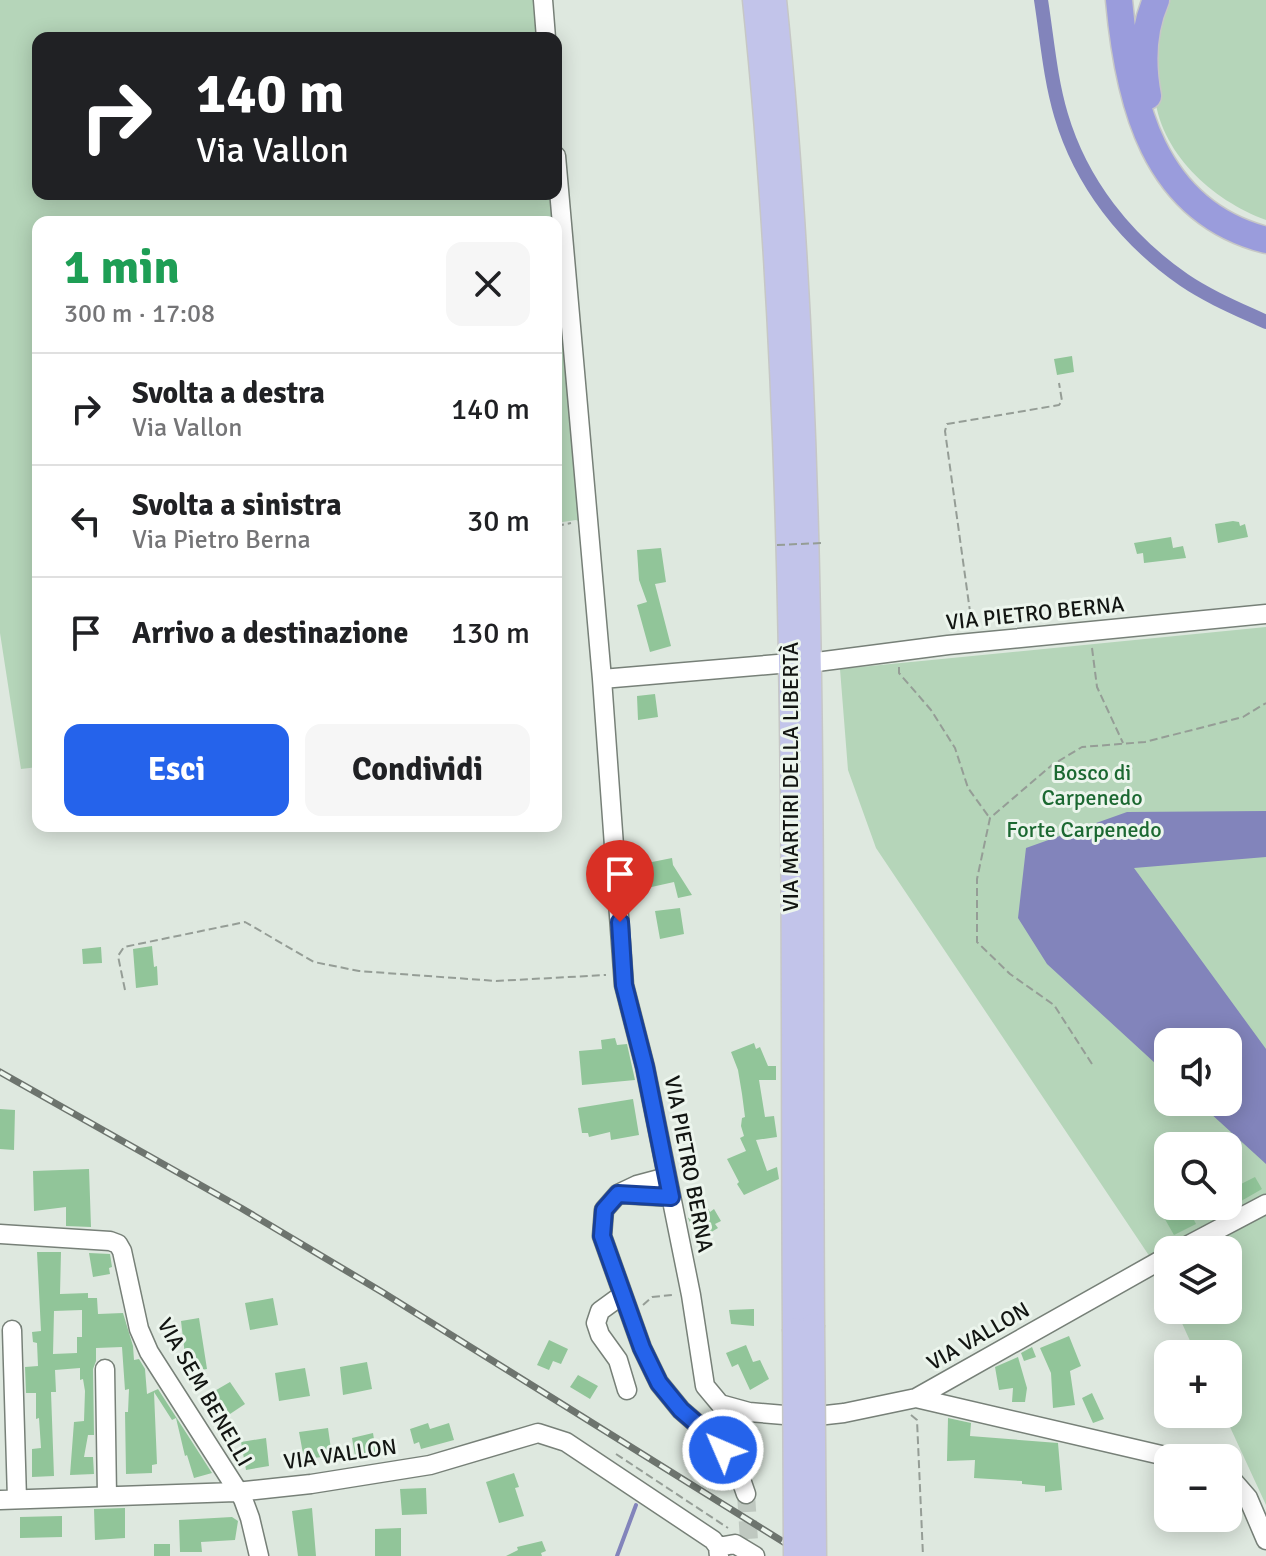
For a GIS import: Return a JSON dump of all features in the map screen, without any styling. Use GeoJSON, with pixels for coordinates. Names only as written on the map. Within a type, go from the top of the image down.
{"type":"FeatureCollection","features":[{"type":"Feature","properties":{"kind":"highway"},"geometry":{"type":"LineString","coordinates":[[1119,0],[1123,45],[1133,96],[1154,151],[1181,190],[1199,206],[1236,230],[1266,240]]}},
{"type":"Feature","properties":{"kind":"highway"},"geometry":{"type":"LineString","coordinates":[[1156,0],[1148,28],[1144,76],[1148,99],[1165,142],[1198,187],[1231,211],[1266,224]]}},
{"type":"Feature","properties":{"kind":"main road","name":"VIA MARTIRI DELLA LIBERTÀ"},"geometry":{"type":"LineString","coordinates":[[754,0],[779,295],[800,663]]}},
{"type":"Feature","properties":{"kind":"main road","name":"VIA MARTIRI DELLA LIBERTÀ"},"geometry":{"type":"LineString","coordinates":[[775,0],[799,294],[803,1327],[795,1556]]}},
{"type":"Feature","properties":{"kind":"main road","name":"VIA MARTIRI DELLA LIBERTÀ"},"geometry":{"type":"LineString","coordinates":[[803,1327],[815,1556]]}},
{"type":"Feature","properties":{"kind":"street"},"geometry":{"type":"LineString","coordinates":[[543,0],[546,32]]}},
{"type":"Feature","properties":{"kind":"street"},"geometry":{"type":"LineString","coordinates":[[562,224],[602,679]]}},
{"type":"Feature","properties":{"kind":"street","name":"VIA PIETRO BERNA"},"geometry":{"type":"LineString","coordinates":[[913,1406],[808,1417],[749,1412],[720,1404],[705,1386],[691,1295],[623,973],[602,679],[800,663],[1266,614]]}},
{"type":"Feature","properties":{"kind":"street"},"geometry":{"type":"LineString","coordinates":[[667,1177],[618,1194],[604,1210],[602,1236],[642,1348],[659,1383],[681,1410],[711,1436],[736,1465],[746,1494]]}},
{"type":"Feature","properties":{"kind":"street"},"geometry":{"type":"LineString","coordinates":[[618,1194],[671,1197]]}},
{"type":"Feature","properties":{"kind":"street"},"geometry":{"type":"LineString","coordinates":[[1205,1236],[1266,1204]]}},
{"type":"Feature","properties":{"kind":"street","name":"VIA SEM BENELLI"},"geometry":{"type":"LineString","coordinates":[[0,1234],[118,1244],[139,1329],[149,1352],[217,1456],[236,1492]]}},
{"type":"Feature","properties":{"kind":"street","name":"VIA VALLON"},"geometry":{"type":"LineString","coordinates":[[913,1406],[1154,1263]]}},
{"type":"Feature","properties":{"kind":"street"},"geometry":{"type":"LineString","coordinates":[[622,1295],[600,1311],[596,1323],[600,1335],[618,1360],[627,1390]]}},
{"type":"Feature","properties":{"kind":"street"},"geometry":{"type":"LineString","coordinates":[[8,1500],[12,1330]]}},
{"type":"Feature","properties":{"kind":"street"},"geometry":{"type":"LineString","coordinates":[[105,1369],[107,1496]]}},
{"type":"Feature","properties":{"kind":"street","name":"VIA VALLON"},"geometry":{"type":"LineString","coordinates":[[913,1406],[1154,1454]]}},
{"type":"Feature","properties":{"kind":"street","name":"VIA VALLON"},"geometry":{"type":"LineString","coordinates":[[8,1500],[236,1492],[311,1484],[430,1465],[538,1433],[566,1442],[713,1540],[719,1552]]}},
{"type":"Feature","properties":{"kind":"street"},"geometry":{"type":"LineString","coordinates":[[1242,1491],[1266,1540]]}},
{"type":"Feature","properties":{"kind":"street"},"geometry":{"type":"LineString","coordinates":[[236,1492],[243,1499],[250,1518],[259,1556]]}},
{"type":"Feature","properties":{"kind":"street"},"geometry":{"type":"LineString","coordinates":[[719,1552],[735,1544],[755,1556]]}},
{"type":"Feature","properties":{"kind":"path"},"geometry":{"type":"LineString","coordinates":[[974,643],[945,431],[947,424],[1059,405],[1062,401],[1059,383]]}},
{"type":"Feature","properties":{"kind":"path"},"geometry":{"type":"LineString","coordinates":[[777,545],[822,543]]}},
{"type":"Feature","properties":{"kind":"path"},"geometry":{"type":"LineString","coordinates":[[1091,631],[1094,677],[1123,744]]}},
{"type":"Feature","properties":{"kind":"path"},"geometry":{"type":"LineString","coordinates":[[900,652],[899,673],[931,710],[955,748],[968,788],[990,818]]}},
{"type":"Feature","properties":{"kind":"path"},"geometry":{"type":"LineString","coordinates":[[1092,1064],[1054,1005],[1010,974],[977,942],[977,879],[990,818],[1052,765],[1082,747],[1145,742],[1243,717],[1266,703]]}},
{"type":"Feature","properties":{"kind":"path"},"geometry":{"type":"LineString","coordinates":[[125,990],[118,956],[124,947],[245,922],[314,962],[359,971],[496,981],[623,973]]}},
{"type":"Feature","properties":{"kind":"path"},"geometry":{"type":"LineString","coordinates":[[643,1314],[642,1305],[652,1297],[669,1293],[678,1297]]}},
{"type":"Feature","properties":{"kind":"path"},"geometry":{"type":"LineString","coordinates":[[913,1406],[917,1420],[923,1556]]}},
{"type":"Feature","properties":{"kind":"green space"},"geometry":{"type":"Polygon","coordinates":[[[0,0],[538,0],[541,32],[32,32],[32,200],[554,200],[556,216],[32,216],[32,768],[21,769],[0,633],[0,0]]]}},
{"type":"Feature","properties":{"kind":"green space"},"geometry":{"type":"Polygon","coordinates":[[[1167,0],[1266,0],[1266,220],[1208,187],[1177,154],[1166,134],[1158,114],[1154,87],[1160,27],[1167,0]]]}},
{"type":"Feature","properties":{"kind":"green space"},"geometry":{"type":"Polygon","coordinates":[[[562,322],[566,322],[583,523],[576,520],[562,522],[562,322]]]}},
{"type":"Feature","properties":{"kind":"green space","name":"Forte Carpenedo"},"geometry":{"type":"Polygon","coordinates":[[[1266,627],[1266,1505],[1242,1453],[1242,1444],[1238,1444],[1230,1428],[1242,1428],[1242,1340],[1190,1340],[1182,1324],[1242,1324],[1242,1236],[1154,1236],[1154,1263],[876,848],[848,770],[840,669],[1266,627]]]}},
{"type":"Feature","properties":{"kind":"water"},"geometry":{"type":"Polygon","coordinates":[[[1266,811],[1266,857],[1134,868],[1266,1049],[1266,1164],[1242,1142],[1242,1132],[1231,1132],[1213,1116],[1242,1116],[1242,1028],[1154,1028],[1154,1062],[1047,964],[1018,918],[1026,848],[1127,812],[1266,811]]]}},
{"type":"Feature","properties":{"kind":"building"},"geometry":{"type":"Polygon","coordinates":[[[1072,356],[1074,372],[1057,375],[1054,359],[1072,356]]]}},
{"type":"Feature","properties":{"kind":"building"},"geometry":{"type":"Polygon","coordinates":[[[1239,522],[1240,526],[1245,524],[1248,537],[1218,543],[1215,524],[1239,522]]]}},
{"type":"Feature","properties":{"kind":"building"},"geometry":{"type":"Polygon","coordinates":[[[1171,537],[1173,548],[1183,546],[1186,558],[1144,563],[1143,553],[1137,554],[1134,543],[1171,537]]]}},
{"type":"Feature","properties":{"kind":"building"},"geometry":{"type":"Polygon","coordinates":[[[661,548],[666,582],[655,584],[671,646],[650,652],[637,605],[647,602],[639,580],[637,550],[661,548]]]}},
{"type":"Feature","properties":{"kind":"building"},"geometry":{"type":"Polygon","coordinates":[[[655,694],[658,717],[638,720],[637,696],[655,694]]]}},
{"type":"Feature","properties":{"kind":"building"},"geometry":{"type":"Polygon","coordinates":[[[672,858],[673,865],[692,895],[678,898],[674,882],[647,888],[642,864],[672,858]]]}},
{"type":"Feature","properties":{"kind":"building"},"geometry":{"type":"Polygon","coordinates":[[[680,908],[684,934],[660,939],[655,911],[680,908]]]}},
{"type":"Feature","properties":{"kind":"building"},"geometry":{"type":"Polygon","coordinates":[[[152,946],[158,985],[136,988],[133,949],[152,946]]]}},
{"type":"Feature","properties":{"kind":"building"},"geometry":{"type":"Polygon","coordinates":[[[101,947],[102,963],[83,964],[82,949],[101,947]]]}},
{"type":"Feature","properties":{"kind":"building"},"geometry":{"type":"Polygon","coordinates":[[[615,1038],[617,1045],[627,1044],[635,1080],[582,1085],[579,1051],[602,1049],[601,1040],[615,1038]]]}},
{"type":"Feature","properties":{"kind":"building"},"geometry":{"type":"Polygon","coordinates":[[[754,1043],[756,1049],[760,1047],[768,1066],[776,1066],[776,1080],[759,1080],[765,1117],[774,1116],[777,1137],[756,1140],[767,1171],[777,1167],[779,1179],[744,1195],[727,1159],[746,1151],[740,1138],[744,1136],[741,1126],[745,1117],[742,1094],[731,1052],[754,1043]]]}},
{"type":"Feature","properties":{"kind":"building"},"geometry":{"type":"Polygon","coordinates":[[[633,1099],[639,1135],[611,1140],[610,1132],[589,1137],[588,1133],[582,1133],[578,1108],[633,1099]]]}},
{"type":"Feature","properties":{"kind":"building"},"geometry":{"type":"Polygon","coordinates":[[[0,1109],[15,1110],[14,1150],[0,1149],[0,1109]]]}},
{"type":"Feature","properties":{"kind":"building"},"geometry":{"type":"Polygon","coordinates":[[[89,1169],[91,1227],[66,1226],[66,1207],[34,1211],[33,1171],[89,1169]]]}},
{"type":"Feature","properties":{"kind":"building"},"geometry":{"type":"Polygon","coordinates":[[[1255,1177],[1262,1189],[1242,1201],[1242,1184],[1255,1177]]]}},
{"type":"Feature","properties":{"kind":"building"},"geometry":{"type":"Polygon","coordinates":[[[707,1207],[710,1212],[714,1209],[721,1221],[715,1224],[718,1228],[698,1240],[688,1218],[707,1207]]]}},
{"type":"Feature","properties":{"kind":"building"},"geometry":{"type":"Polygon","coordinates":[[[1165,1220],[1194,1220],[1196,1224],[1174,1235],[1165,1220]]]}},
{"type":"Feature","properties":{"kind":"building"},"geometry":{"type":"Polygon","coordinates":[[[37,1252],[61,1252],[60,1294],[88,1293],[88,1298],[97,1298],[98,1314],[123,1313],[134,1360],[139,1359],[145,1369],[147,1394],[158,1389],[212,1473],[194,1478],[176,1418],[172,1420],[154,1392],[157,1464],[152,1465],[152,1473],[126,1474],[125,1412],[128,1412],[129,1389],[125,1390],[122,1347],[96,1348],[93,1369],[94,1435],[88,1435],[84,1457],[93,1457],[94,1474],[70,1475],[74,1422],[84,1421],[85,1391],[83,1379],[80,1380],[80,1368],[55,1370],[56,1392],[51,1392],[54,1476],[32,1477],[32,1449],[41,1448],[36,1393],[26,1393],[25,1367],[38,1366],[37,1343],[33,1342],[32,1332],[41,1331],[37,1252]],[[82,1310],[54,1311],[53,1354],[77,1353],[77,1337],[82,1337],[82,1310]]]}},
{"type":"Feature","properties":{"kind":"building"},"geometry":{"type":"Polygon","coordinates":[[[89,1253],[110,1254],[110,1274],[93,1277],[89,1253]]]}},
{"type":"Feature","properties":{"kind":"building"},"geometry":{"type":"Polygon","coordinates":[[[273,1298],[278,1325],[250,1330],[245,1303],[273,1298]]]}},
{"type":"Feature","properties":{"kind":"building"},"geometry":{"type":"Polygon","coordinates":[[[754,1309],[754,1326],[731,1324],[729,1310],[754,1309]]]}},
{"type":"Feature","properties":{"kind":"building"},"geometry":{"type":"Polygon","coordinates":[[[199,1318],[207,1369],[187,1372],[181,1321],[199,1318]]]}},
{"type":"Feature","properties":{"kind":"building"},"geometry":{"type":"Polygon","coordinates":[[[1069,1336],[1081,1366],[1070,1371],[1075,1405],[1053,1408],[1051,1373],[1040,1348],[1069,1336]]]}},
{"type":"Feature","properties":{"kind":"building"},"geometry":{"type":"Polygon","coordinates":[[[549,1340],[568,1349],[561,1364],[553,1361],[549,1370],[537,1365],[549,1340]]]}},
{"type":"Feature","properties":{"kind":"building"},"geometry":{"type":"Polygon","coordinates":[[[746,1345],[753,1362],[760,1360],[769,1379],[750,1390],[738,1364],[732,1367],[726,1353],[746,1345]]]}},
{"type":"Feature","properties":{"kind":"building"},"geometry":{"type":"Polygon","coordinates":[[[1032,1347],[1036,1357],[1024,1361],[1021,1353],[1032,1347]]]}},
{"type":"Feature","properties":{"kind":"building"},"geometry":{"type":"Polygon","coordinates":[[[1018,1357],[1027,1388],[1025,1402],[1012,1402],[1013,1388],[999,1390],[995,1367],[1018,1357]]]}},
{"type":"Feature","properties":{"kind":"building"},"geometry":{"type":"Polygon","coordinates":[[[367,1362],[372,1389],[343,1395],[340,1367],[367,1362]]]}},
{"type":"Feature","properties":{"kind":"building"},"geometry":{"type":"Polygon","coordinates":[[[305,1368],[310,1396],[279,1401],[275,1373],[305,1368]]]}},
{"type":"Feature","properties":{"kind":"building"},"geometry":{"type":"Polygon","coordinates":[[[578,1375],[598,1386],[590,1399],[570,1387],[578,1375]]]}},
{"type":"Feature","properties":{"kind":"building"},"geometry":{"type":"Polygon","coordinates":[[[230,1382],[245,1404],[221,1420],[206,1396],[230,1382]]]}},
{"type":"Feature","properties":{"kind":"building"},"geometry":{"type":"Polygon","coordinates":[[[1092,1393],[1104,1419],[1093,1423],[1082,1398],[1092,1393]]]}},
{"type":"Feature","properties":{"kind":"building"},"geometry":{"type":"Polygon","coordinates":[[[948,1418],[971,1423],[970,1436],[1058,1443],[1062,1490],[1045,1492],[1045,1486],[1022,1484],[1022,1481],[974,1478],[975,1460],[947,1461],[948,1418]]]}},
{"type":"Feature","properties":{"kind":"building"},"geometry":{"type":"Polygon","coordinates":[[[428,1423],[430,1429],[449,1423],[454,1440],[421,1449],[419,1442],[414,1444],[410,1429],[428,1423]]]}},
{"type":"Feature","properties":{"kind":"building"},"geometry":{"type":"Polygon","coordinates":[[[328,1428],[332,1456],[304,1459],[299,1432],[328,1428]]]}},
{"type":"Feature","properties":{"kind":"building"},"geometry":{"type":"Polygon","coordinates":[[[373,1433],[376,1452],[355,1456],[352,1438],[373,1433]]]}},
{"type":"Feature","properties":{"kind":"building"},"geometry":{"type":"Polygon","coordinates":[[[266,1438],[269,1466],[246,1470],[241,1442],[266,1438]]]}},
{"type":"Feature","properties":{"kind":"building"},"geometry":{"type":"Polygon","coordinates":[[[514,1473],[519,1487],[515,1488],[524,1516],[499,1523],[486,1482],[514,1473]]]}},
{"type":"Feature","properties":{"kind":"building"},"geometry":{"type":"Polygon","coordinates":[[[426,1488],[427,1514],[402,1515],[400,1489],[426,1488]]]}},
{"type":"Feature","properties":{"kind":"building"},"geometry":{"type":"Polygon","coordinates":[[[125,1508],[125,1538],[95,1540],[94,1509],[125,1508]]]}},
{"type":"Feature","properties":{"kind":"building"},"geometry":{"type":"Polygon","coordinates":[[[312,1508],[316,1556],[298,1556],[292,1511],[312,1508]]]}},
{"type":"Feature","properties":{"kind":"building"},"geometry":{"type":"Polygon","coordinates":[[[62,1516],[62,1537],[20,1538],[20,1517],[62,1516]]]}},
{"type":"Feature","properties":{"kind":"building"},"geometry":{"type":"Polygon","coordinates":[[[232,1517],[238,1521],[235,1540],[201,1542],[202,1552],[180,1552],[179,1520],[232,1517]]]}},
{"type":"Feature","properties":{"kind":"building"},"geometry":{"type":"Polygon","coordinates":[[[401,1528],[401,1556],[375,1556],[375,1529],[401,1528]]]}},
{"type":"Feature","properties":{"kind":"building"},"geometry":{"type":"Polygon","coordinates":[[[542,1541],[546,1551],[541,1553],[542,1556],[506,1556],[518,1550],[517,1547],[542,1541]]]}},
{"type":"Feature","properties":{"kind":"building"},"geometry":{"type":"Polygon","coordinates":[[[154,1544],[170,1544],[170,1556],[154,1556],[154,1544]]]}},
{"type":"Feature","properties":{"kind":"waterway"},"geometry":{"type":"LineString","coordinates":[[1041,0],[1057,101],[1080,164],[1093,187],[1125,228],[1163,264],[1214,297],[1266,322]]}},
{"type":"Feature","properties":{"kind":"waterway"},"geometry":{"type":"LineString","coordinates":[[617,1556],[636,1505]]}},
{"type":"Feature","properties":{"kind":"tunnel"},"geometry":{"type":"LineString","coordinates":[[746,1494],[750,1556]]}},
{"type":"Feature","properties":{"kind":"railway"},"geometry":{"type":"LineString","coordinates":[[0,1072],[241,1208],[382,1292],[806,1556]]}},
{"type":"Feature","properties":{"kind":"route"},"geometry":{"type":"LineString","coordinates":[[620,922],[624,985],[645,1067],[671,1197],[618,1194],[604,1210],[602,1236],[642,1348],[659,1383],[681,1410],[723,1450]]}},
{"type":"Feature","properties":{"kind":"park label","name":"Bosco di Carpenedo"},"geometry":{"type":"Point","coordinates":[1092,784]}}]}
